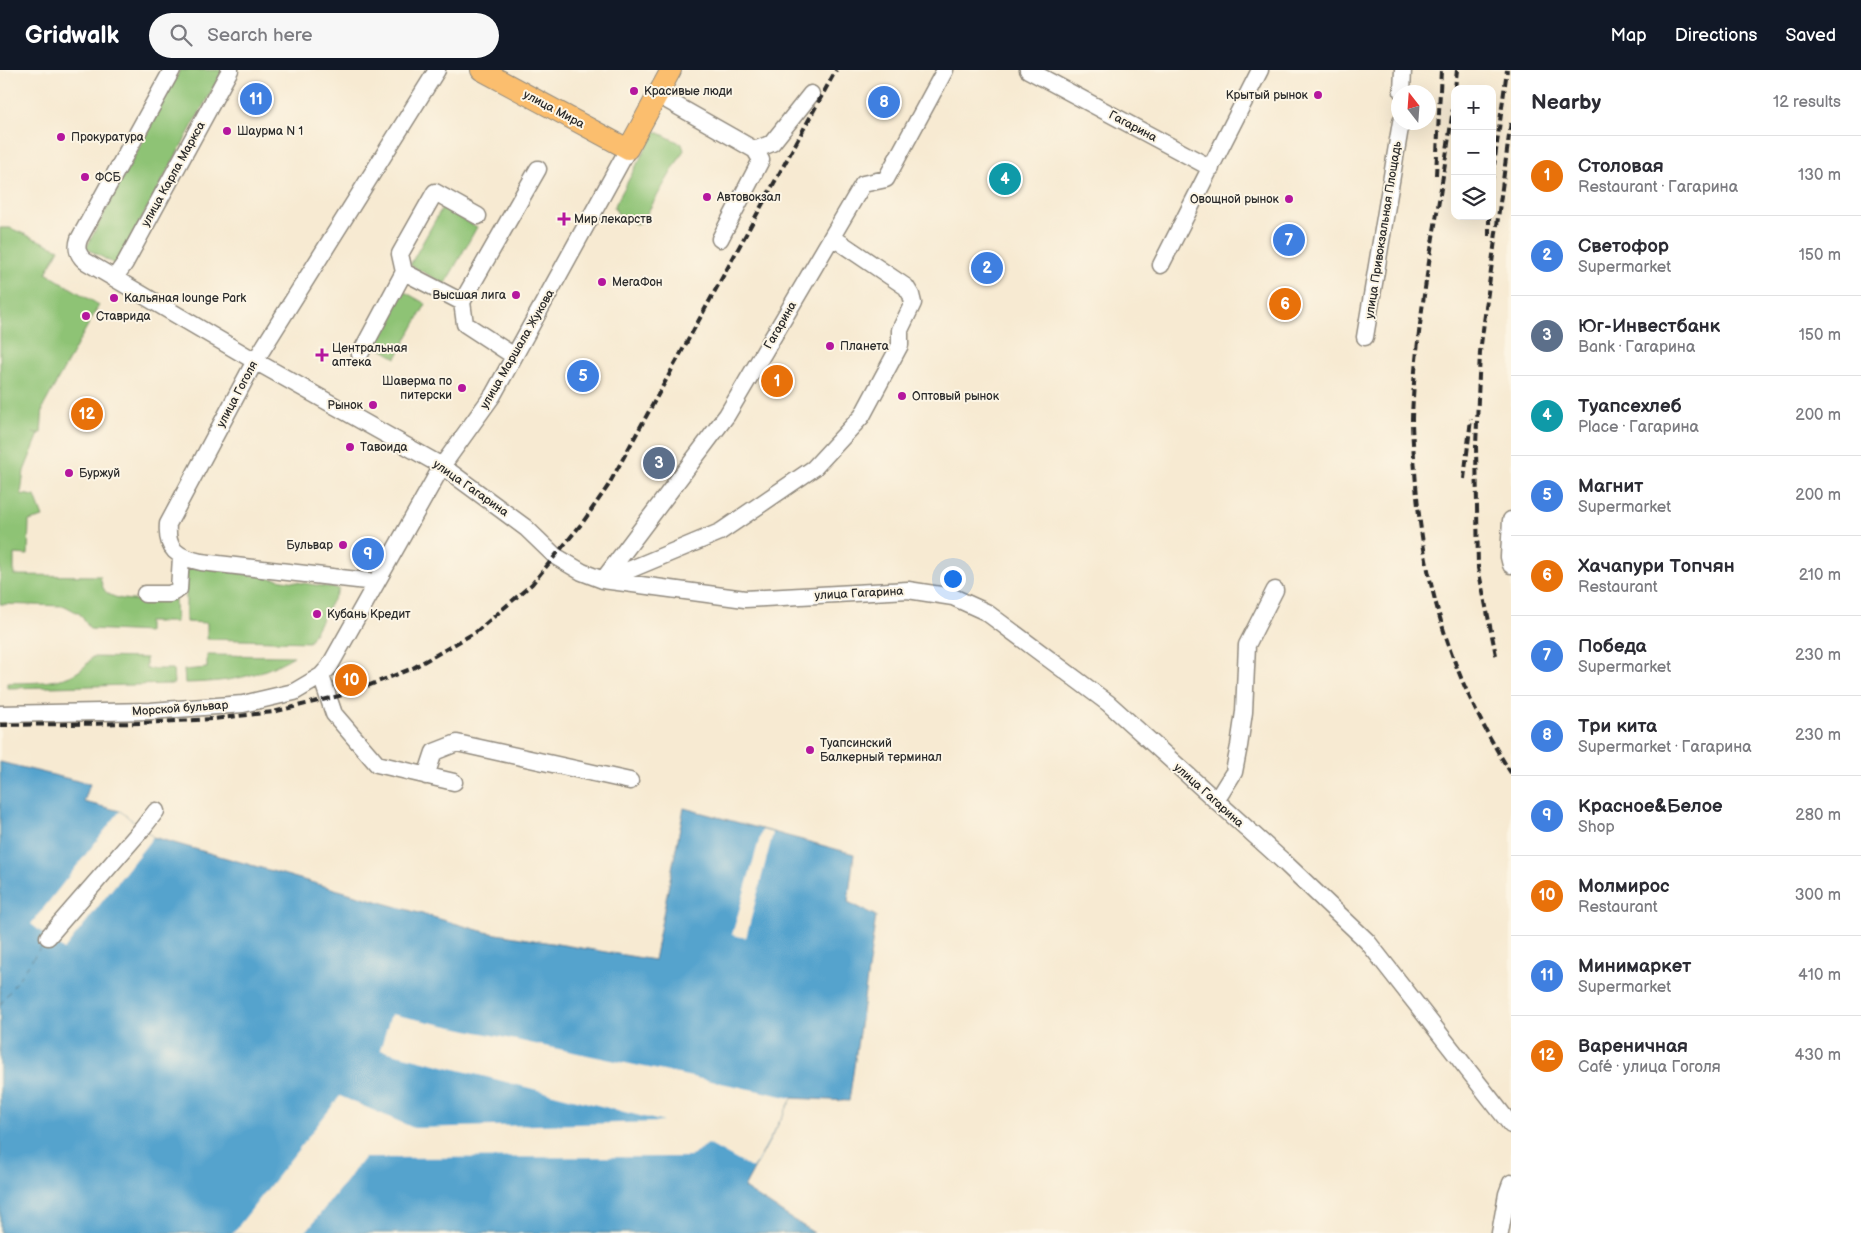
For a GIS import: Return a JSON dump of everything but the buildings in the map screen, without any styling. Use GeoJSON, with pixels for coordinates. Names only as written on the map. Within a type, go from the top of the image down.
{"type":"FeatureCollection","features":[{"type":"Feature","properties":{"kind":"main road","name":"улица Мира"},"geometry":{"type":"LineString","coordinates":[[481,70],[628,149]]}},
{"type":"Feature","properties":{"kind":"main road","name":"улица Маршала Жукова"},"geometry":{"type":"LineString","coordinates":[[628,149],[671,70]]}},
{"type":"Feature","properties":{"kind":"street","name":"улица Гагарина"},"geometry":{"type":"LineString","coordinates":[[172,70],[79,239],[77,252],[85,261],[255,361],[442,466],[526,528],[555,556],[582,572],[603,580],[745,599],[908,590],[953,597],[986,612],[1108,703],[1367,941],[1511,1125]]}},
{"type":"Feature","properties":{"kind":"street","name":"улица Карла Маркса"},"geometry":{"type":"LineString","coordinates":[[115,277],[125,263],[230,70]]}},
{"type":"Feature","properties":{"kind":"street","name":"улица Гоголя"},"geometry":{"type":"LineString","coordinates":[[181,557],[172,548],[169,540],[168,524],[255,361],[437,70]]}},
{"type":"Feature","properties":{"kind":"street","name":"Гагарина"},"geometry":{"type":"LineString","coordinates":[[603,580],[727,416],[863,184],[886,179],[946,70]]}},
{"type":"Feature","properties":{"kind":"street","name":"Гагарина"},"geometry":{"type":"LineString","coordinates":[[1028,70],[1211,168]]}},
{"type":"Feature","properties":{"kind":"street"},"geometry":{"type":"LineString","coordinates":[[1162,265],[1260,70]]}},
{"type":"Feature","properties":{"kind":"street"},"geometry":{"type":"LineString","coordinates":[[1402,85],[1403,70]]}},
{"type":"Feature","properties":{"kind":"street"},"geometry":{"type":"LineString","coordinates":[[756,150],[772,143],[811,94]]}},
{"type":"Feature","properties":{"kind":"street"},"geometry":{"type":"LineString","coordinates":[[658,95],[756,150],[761,160],[720,239]]}},
{"type":"Feature","properties":{"kind":"street","name":"улица Привокзальная Площадь"},"geometry":{"type":"LineString","coordinates":[[1365,337],[1400,130]]}},
{"type":"Feature","properties":{"kind":"street","name":"улица Маршала Жукова"},"geometry":{"type":"LineString","coordinates":[[339,649],[442,466],[493,395],[628,149]]}},
{"type":"Feature","properties":{"kind":"street"},"geometry":{"type":"LineString","coordinates":[[514,356],[465,324],[462,302],[538,169]]}},
{"type":"Feature","properties":{"kind":"street"},"geometry":{"type":"LineString","coordinates":[[360,354],[404,272],[400,254],[435,192],[478,216]]}},
{"type":"Feature","properties":{"kind":"street"},"geometry":{"type":"LineString","coordinates":[[603,580],[720,532],[814,468],[862,416],[900,345],[900,330],[913,302],[906,287],[832,237]]}},
{"type":"Feature","properties":{"kind":"street"},"geometry":{"type":"LineString","coordinates":[[404,272],[462,302]]}},
{"type":"Feature","properties":{"kind":"street"},"geometry":{"type":"LineString","coordinates":[[1511,520],[1509,557],[1511,565]]}},
{"type":"Feature","properties":{"kind":"street"},"geometry":{"type":"LineString","coordinates":[[145,594],[170,594],[179,589],[181,557],[200,562],[375,582]]}},
{"type":"Feature","properties":{"kind":"street"},"geometry":{"type":"LineString","coordinates":[[1216,802],[1234,772],[1244,712],[1247,645],[1276,590]]}},
{"type":"Feature","properties":{"kind":"street","name":"Морской бульвар"},"geometry":{"type":"LineString","coordinates":[[0,714],[151,711],[243,704],[294,692],[320,676],[329,667],[339,649]]}},
{"type":"Feature","properties":{"kind":"street"},"geometry":{"type":"LineString","coordinates":[[320,676],[334,714],[377,764],[454,782]]}},
{"type":"Feature","properties":{"kind":"street"},"geometry":{"type":"LineString","coordinates":[[426,776],[434,752],[457,743],[630,781]]}},
{"type":"Feature","properties":{"kind":"street"},"geometry":{"type":"LineString","coordinates":[[48,937],[156,811]]}},
{"type":"Feature","properties":{"kind":"street"},"geometry":{"type":"LineString","coordinates":[[1500,1233],[1507,1194],[1511,1183]]}},
{"type":"Feature","properties":{"kind":"green space"},"geometry":{"type":"Polygon","coordinates":[[[180,70],[223,70],[116,265],[86,248],[180,70]]]}},
{"type":"Feature","properties":{"kind":"green space"},"geometry":{"type":"Polygon","coordinates":[[[655,131],[682,144],[684,150],[642,222],[636,224],[618,214],[614,207],[655,131]]]}},
{"type":"Feature","properties":{"kind":"green space"},"geometry":{"type":"Polygon","coordinates":[[[442,208],[477,227],[445,284],[410,265],[442,208]]]}},
{"type":"Feature","properties":{"kind":"green space"},"geometry":{"type":"Polygon","coordinates":[[[0,228],[10,228],[59,249],[46,273],[99,305],[43,407],[41,433],[33,433],[39,434],[24,471],[21,494],[35,496],[43,517],[29,521],[28,555],[14,554],[14,575],[100,576],[105,591],[119,598],[128,600],[175,599],[176,622],[148,622],[148,632],[90,629],[80,614],[65,606],[0,604],[0,228]]]}},
{"type":"Feature","properties":{"kind":"green space"},"geometry":{"type":"Polygon","coordinates":[[[403,291],[426,304],[396,358],[374,345],[403,291]]]}},
{"type":"Feature","properties":{"kind":"green space"},"geometry":{"type":"Polygon","coordinates":[[[186,565],[339,589],[309,642],[207,639],[207,623],[186,622],[186,565]]]}},
{"type":"Feature","properties":{"kind":"green space"},"geometry":{"type":"Polygon","coordinates":[[[207,655],[294,656],[254,674],[228,680],[185,683],[184,670],[207,668],[207,655]]]}},
{"type":"Feature","properties":{"kind":"green space"},"geometry":{"type":"Polygon","coordinates":[[[92,657],[146,658],[146,669],[173,669],[174,684],[7,688],[7,683],[42,682],[65,678],[85,666],[92,657]]]}},
{"type":"Feature","properties":{"kind":"water"},"geometry":{"type":"Polygon","coordinates":[[[0,762],[90,784],[84,802],[120,811],[153,837],[485,932],[654,960],[684,808],[854,854],[848,902],[876,916],[849,1101],[792,1098],[744,1188],[814,1233],[0,1233],[0,762]]]}},
{"type":"Feature","properties":{"kind":"pier"},"geometry":{"type":"Polygon","coordinates":[[[120,811],[153,837],[64,950],[31,924],[120,811]]]}},
{"type":"Feature","properties":{"kind":"pier"},"geometry":{"type":"Polygon","coordinates":[[[762,830],[773,833],[746,938],[732,935],[762,830]]]}},
{"type":"Feature","properties":{"kind":"pier"},"geometry":{"type":"Polygon","coordinates":[[[391,1014],[792,1098],[753,1169],[708,1144],[690,1157],[364,1158],[305,1233],[233,1233],[340,1096],[414,1128],[664,1122],[380,1050],[391,1014]]]}},
{"type":"Feature","properties":{"kind":"ferry route"},"geometry":{"type":"LineString","coordinates":[[0,1005],[43,944]]}},
{"type":"Feature","properties":{"kind":"railway"},"geometry":{"type":"LineString","coordinates":[[0,725],[141,723],[213,719],[273,712],[347,694],[413,668],[476,632],[532,584],[583,522],[608,486],[836,70]]}},
{"type":"Feature","properties":{"kind":"railway"},"geometry":{"type":"LineString","coordinates":[[1436,175],[1441,70]]}},
{"type":"Feature","properties":{"kind":"railway"},"geometry":{"type":"LineString","coordinates":[[1455,85],[1457,70]]}},
{"type":"Feature","properties":{"kind":"railway"},"geometry":{"type":"LineString","coordinates":[[1493,175],[1507,70]]}},
{"type":"Feature","properties":{"kind":"railway"},"geometry":{"type":"LineString","coordinates":[[1496,655],[1478,568],[1476,446],[1480,352],[1511,121]]}},
{"type":"Feature","properties":{"kind":"railway"},"geometry":{"type":"LineString","coordinates":[[1451,125],[1424,296],[1414,377],[1412,418],[1415,471],[1425,552],[1443,628],[1472,702],[1490,738],[1511,773]]}},
{"type":"Feature","properties":{"kind":"railway"},"geometry":{"type":"LineString","coordinates":[[1489,220],[1489,236]]}},
{"type":"Feature","properties":{"kind":"railway"},"geometry":{"type":"LineString","coordinates":[[1464,479],[1471,419]]}},
{"type":"Feature","properties":{"kind":"place","name":"Красивые люди"},"geometry":{"type":"Point","coordinates":[634,91]}},
{"type":"Feature","properties":{"kind":"place","name":"Крытый рынок"},"geometry":{"type":"Point","coordinates":[1318,95]}},
{"type":"Feature","properties":{"kind":"place","name":"Минимаркет"},"geometry":{"type":"Point","coordinates":[256,99]}},
{"type":"Feature","properties":{"kind":"place","name":"Три кита"},"geometry":{"type":"Point","coordinates":[884,102]}},
{"type":"Feature","properties":{"kind":"place","name":"Шаурма N 1"},"geometry":{"type":"Point","coordinates":[227,131]}},
{"type":"Feature","properties":{"kind":"place","name":"Прокуратура"},"geometry":{"type":"Point","coordinates":[61,137]}},
{"type":"Feature","properties":{"kind":"place","name":"ФСБ"},"geometry":{"type":"Point","coordinates":[85,177]}},
{"type":"Feature","properties":{"kind":"place","name":"Туапсехлеб"},"geometry":{"type":"Point","coordinates":[1005,179]}},
{"type":"Feature","properties":{"kind":"place","name":"Автовокзал"},"geometry":{"type":"Point","coordinates":[707,197]}},
{"type":"Feature","properties":{"kind":"place","name":"Овощной рынок"},"geometry":{"type":"Point","coordinates":[1289,199]}},
{"type":"Feature","properties":{"kind":"place","name":"Мир лекарств"},"geometry":{"type":"Point","coordinates":[564,219]}},
{"type":"Feature","properties":{"kind":"place","name":"Победа"},"geometry":{"type":"Point","coordinates":[1289,240]}},
{"type":"Feature","properties":{"kind":"place","name":"Светофор"},"geometry":{"type":"Point","coordinates":[987,268]}},
{"type":"Feature","properties":{"kind":"place","name":"МегаФон"},"geometry":{"type":"Point","coordinates":[602,282]}},
{"type":"Feature","properties":{"kind":"place","name":"Высшая лига"},"geometry":{"type":"Point","coordinates":[516,295]}},
{"type":"Feature","properties":{"kind":"place","name":"Кальяная lounge Park"},"geometry":{"type":"Point","coordinates":[114,298]}},
{"type":"Feature","properties":{"kind":"place","name":"Хачапури Топчян"},"geometry":{"type":"Point","coordinates":[1285,304]}},
{"type":"Feature","properties":{"kind":"place","name":"Ставрида"},"geometry":{"type":"Point","coordinates":[86,316]}},
{"type":"Feature","properties":{"kind":"place","name":"Планета"},"geometry":{"type":"Point","coordinates":[830,346]}},
{"type":"Feature","properties":{"kind":"place","name":"Центральная аптека"},"geometry":{"type":"Point","coordinates":[322,355]}},
{"type":"Feature","properties":{"kind":"place","name":"Магнит"},"geometry":{"type":"Point","coordinates":[583,376]}},
{"type":"Feature","properties":{"kind":"place","name":"Столовая"},"geometry":{"type":"Point","coordinates":[777,381]}},
{"type":"Feature","properties":{"kind":"place","name":"Шаверма по питерски"},"geometry":{"type":"Point","coordinates":[462,388]}},
{"type":"Feature","properties":{"kind":"place","name":"Оптовый рынок"},"geometry":{"type":"Point","coordinates":[902,396]}},
{"type":"Feature","properties":{"kind":"place","name":"Рынок"},"geometry":{"type":"Point","coordinates":[373,405]}},
{"type":"Feature","properties":{"kind":"place","name":"Вареничная"},"geometry":{"type":"Point","coordinates":[87,414]}},
{"type":"Feature","properties":{"kind":"place","name":"Тавоида"},"geometry":{"type":"Point","coordinates":[350,447]}},
{"type":"Feature","properties":{"kind":"place","name":"Юг-Инвестбанк"},"geometry":{"type":"Point","coordinates":[659,463]}},
{"type":"Feature","properties":{"kind":"place","name":"Буржуй"},"geometry":{"type":"Point","coordinates":[69,473]}},
{"type":"Feature","properties":{"kind":"place","name":"Бульвар"},"geometry":{"type":"Point","coordinates":[343,545]}},
{"type":"Feature","properties":{"kind":"place","name":"Красное&Белое"},"geometry":{"type":"Point","coordinates":[368,554]}},
{"type":"Feature","properties":{"kind":"place","name":"Кубань Кредит"},"geometry":{"type":"Point","coordinates":[317,614]}},
{"type":"Feature","properties":{"kind":"place","name":"Молмирос"},"geometry":{"type":"Point","coordinates":[351,680]}},
{"type":"Feature","properties":{"kind":"place","name":"Туапсинский Балкерный терминал"},"geometry":{"type":"Point","coordinates":[810,750]}}]}
